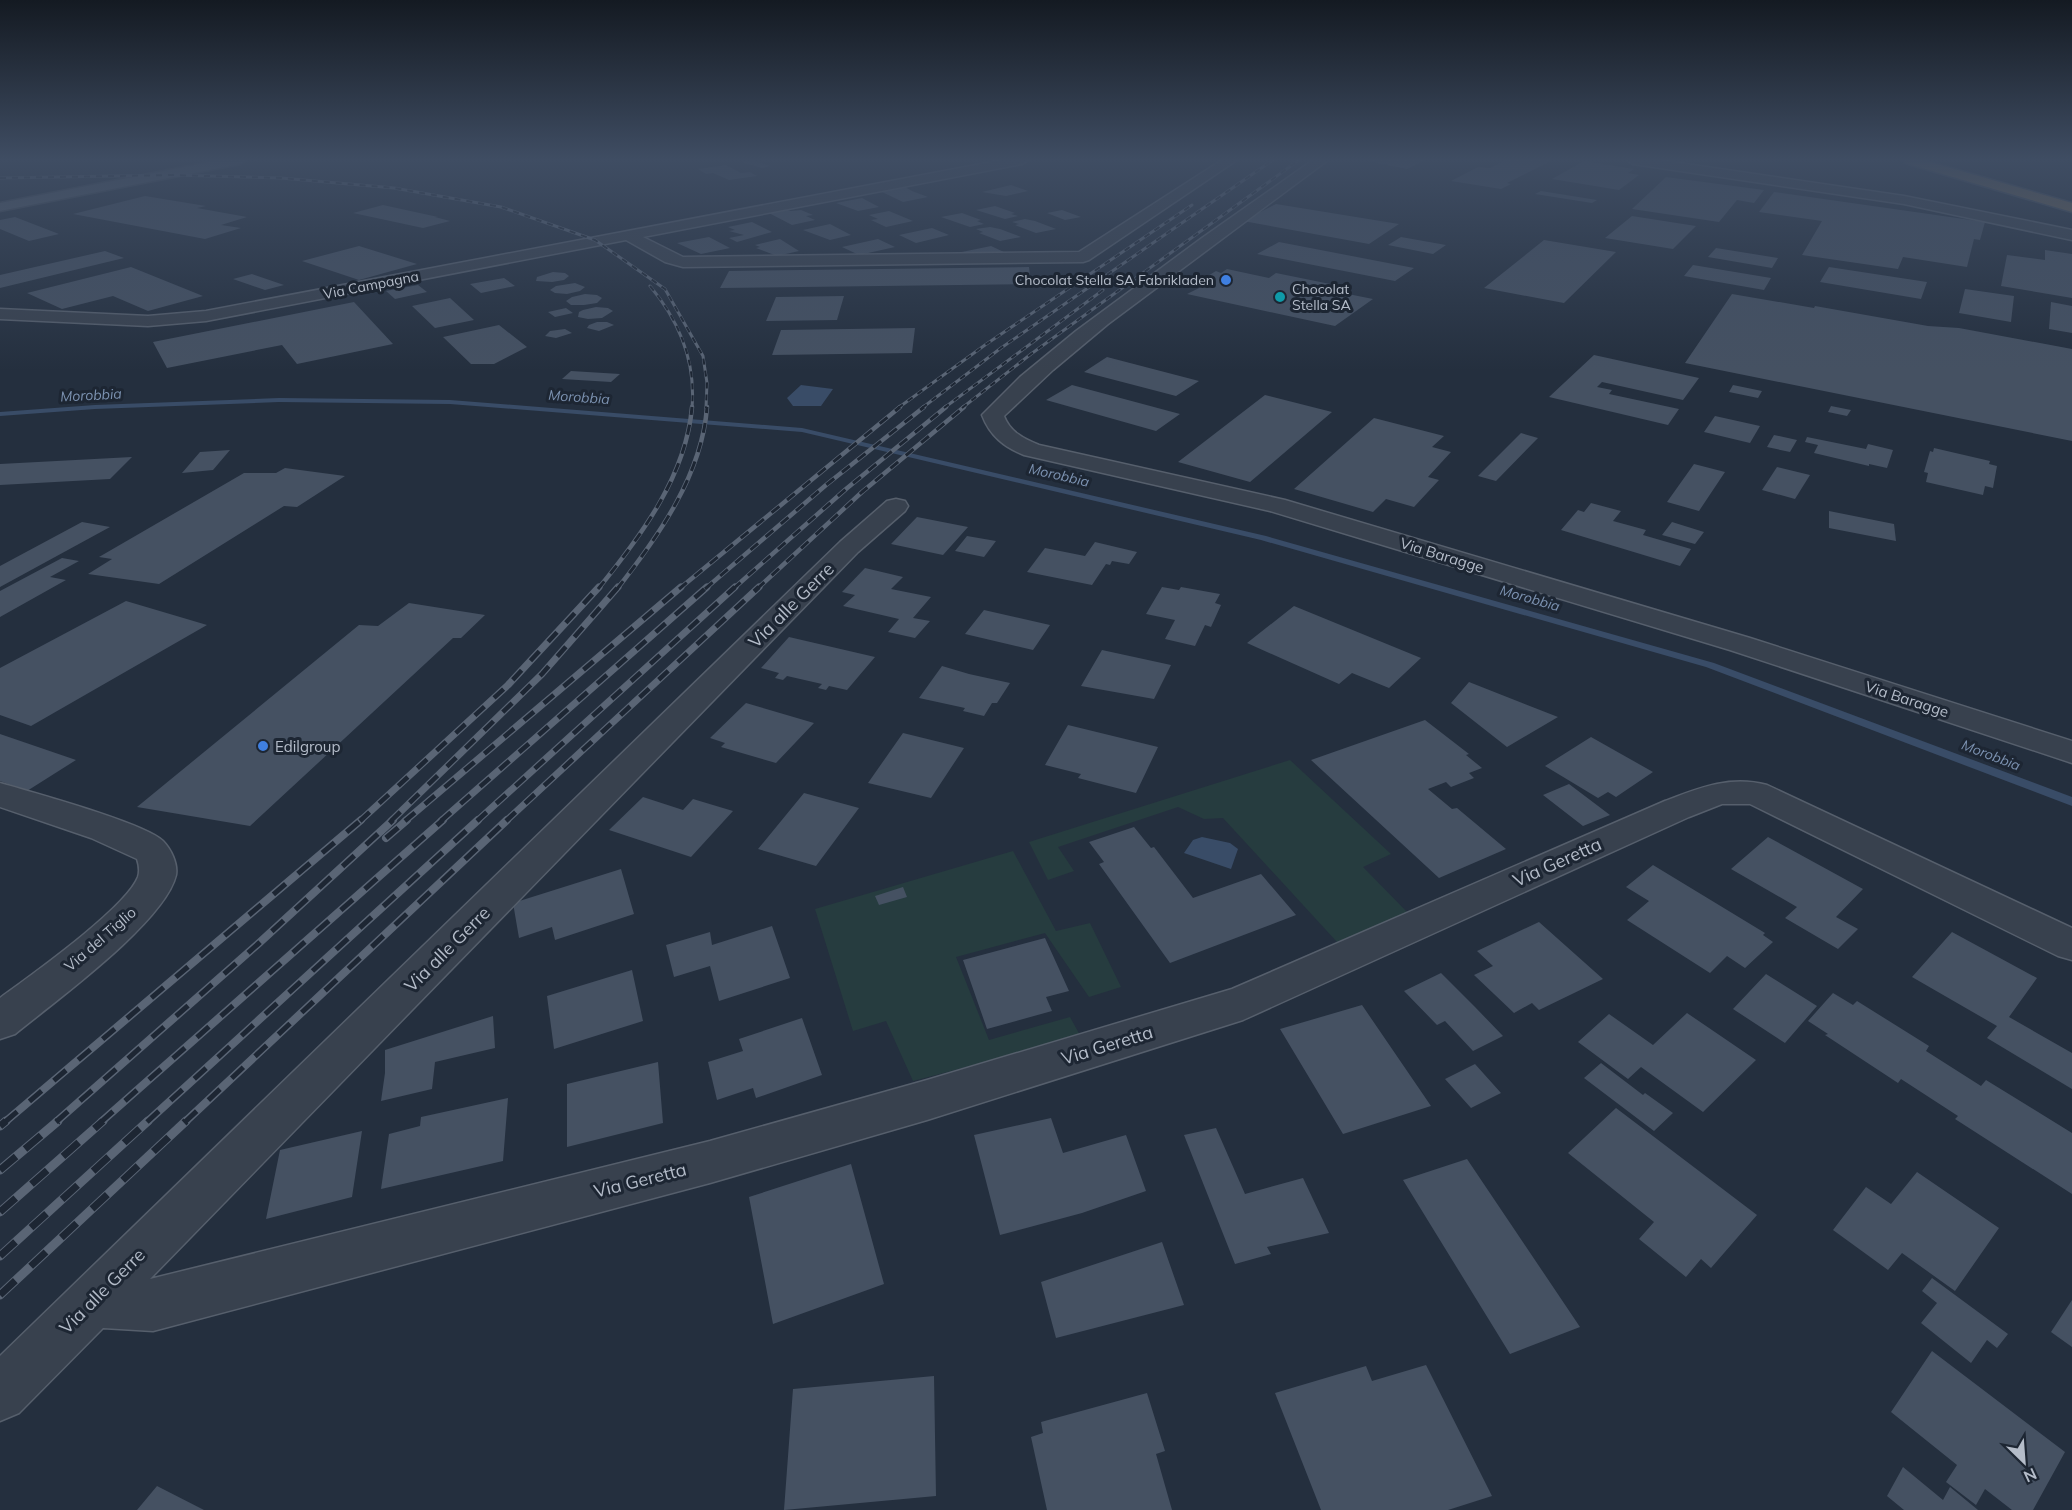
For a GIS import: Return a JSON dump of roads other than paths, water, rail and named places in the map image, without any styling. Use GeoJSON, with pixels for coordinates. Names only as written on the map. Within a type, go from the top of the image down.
{"type":"FeatureCollection","features":[{"type":"Feature","properties":{"kind":"street","name":"Via Campagna"},"geometry":{"type":"LineString","coordinates":[[0,314],[148,321],[175,320],[652,230]]}},
{"type":"Feature","properties":{"kind":"street"},"geometry":{"type":"LineString","coordinates":[[628,235],[671,259],[683,262],[1083,257],[1123,230]]}},
{"type":"Feature","properties":{"kind":"street","name":"Via Baragge"},"geometry":{"type":"LineString","coordinates":[[1220,230],[1091,328],[1027,380],[993,415],[996,426],[1003,434],[1017,445],[1032,450],[1276,505],[1740,644],[2072,752]]}},
{"type":"Feature","properties":{"kind":"street"},"geometry":{"type":"LineString","coordinates":[[2050,230],[2072,235]]}},
{"type":"Feature","properties":{"kind":"street","name":"Via alle Gerre"},"geometry":{"type":"LineString","coordinates":[[0,1394],[849,547],[896,506]]}},
{"type":"Feature","properties":{"kind":"street","name":"Via Geretta"},"geometry":{"type":"LineString","coordinates":[[92,1301],[153,1305],[710,1162],[927,1100],[1243,1003],[1529,874],[1719,792],[1755,793],[2072,945]]}},
{"type":"Feature","properties":{"kind":"street","name":"Via del Tiglio"},"geometry":{"type":"LineString","coordinates":[[0,795],[124,836],[149,849],[157,861],[157,875],[148,894],[128,917],[0,1022]]}},
{"type":"Feature","properties":{"kind":"water"},"geometry":{"type":"Polygon","coordinates":[[[801,385],[833,389],[821,406],[793,406],[787,398],[801,385]]]}},
{"type":"Feature","properties":{"kind":"water"},"geometry":{"type":"Polygon","coordinates":[[[1202,837],[1230,843],[1238,849],[1231,869],[1184,853],[1193,840],[1202,837]]]}},
{"type":"Feature","properties":{"kind":"waterway","name":"Morobbia"},"geometry":{"type":"LineString","coordinates":[[0,414],[95,407],[279,400],[450,402],[802,430],[1263,538],[1710,665],[2072,802]]}},
{"type":"Feature","properties":{"kind":"railway"},"geometry":{"type":"LineString","coordinates":[[568,230],[595,240],[665,289],[703,356],[707,383],[706,408]]}},
{"type":"Feature","properties":{"kind":"railway"},"geometry":{"type":"LineString","coordinates":[[898,408],[985,345],[1154,230]]}},
{"type":"Feature","properties":{"kind":"railway"},"geometry":{"type":"LineString","coordinates":[[922,408],[1001,348],[1171,230]]}},
{"type":"Feature","properties":{"kind":"railway"},"geometry":{"type":"LineString","coordinates":[[962,408],[1031,354],[1202,230]]}},
{"type":"Feature","properties":{"kind":"railway"},"geometry":{"type":"LineString","coordinates":[[650,286],[670,314],[684,343],[691,374],[692,408]]}},
{"type":"Feature","properties":{"kind":"railway"},"geometry":{"type":"LineString","coordinates":[[944,408],[1103,290]]}},
{"type":"Feature","properties":{"kind":"railway"},"geometry":{"type":"LineString","coordinates":[[598,589],[645,526],[671,481],[681,457],[692,407]]}},
{"type":"Feature","properties":{"kind":"railway"},"geometry":{"type":"LineString","coordinates":[[617,589],[648,548],[676,504],[697,457],[707,407]]}},
{"type":"Feature","properties":{"kind":"railway"},"geometry":{"type":"LineString","coordinates":[[679,589],[900,407]]}},
{"type":"Feature","properties":{"kind":"railway"},"geometry":{"type":"LineString","coordinates":[[705,589],[826,485],[924,407]]}},
{"type":"Feature","properties":{"kind":"railway"},"geometry":{"type":"LineString","coordinates":[[733,589],[846,489],[946,407]]}},
{"type":"Feature","properties":{"kind":"railway"},"geometry":{"type":"LineString","coordinates":[[757,589],[862,492],[964,407]]}},
{"type":"Feature","properties":{"kind":"railway"},"geometry":{"type":"LineString","coordinates":[[360,821],[508,685],[599,587]]}},
{"type":"Feature","properties":{"kind":"railway"},"geometry":{"type":"LineString","coordinates":[[391,821],[542,674],[618,587]]}},
{"type":"Feature","properties":{"kind":"railway"},"geometry":{"type":"LineString","coordinates":[[405,821],[681,587]]}},
{"type":"Feature","properties":{"kind":"railway"},"geometry":{"type":"LineString","coordinates":[[441,821],[707,587]]}},
{"type":"Feature","properties":{"kind":"railway"},"geometry":{"type":"LineString","coordinates":[[477,821],[735,587]]}},
{"type":"Feature","properties":{"kind":"railway"},"geometry":{"type":"LineString","coordinates":[[506,821],[759,587]]}},
{"type":"Feature","properties":{"kind":"railway"},"geometry":{"type":"LineString","coordinates":[[5,1122],[361,820]]}},
{"type":"Feature","properties":{"kind":"railway"},"geometry":{"type":"LineString","coordinates":[[56,1122],[258,944],[393,820]]}},
{"type":"Feature","properties":{"kind":"railway"},"geometry":{"type":"LineString","coordinates":[[386,838],[407,820]]}},
{"type":"Feature","properties":{"kind":"railway"},"geometry":{"type":"LineString","coordinates":[[101,1122],[443,820]]}},
{"type":"Feature","properties":{"kind":"railway"},"geometry":{"type":"LineString","coordinates":[[147,1122],[478,820]]}},
{"type":"Feature","properties":{"kind":"railway"},"geometry":{"type":"LineString","coordinates":[[185,1122],[507,820]]}},
{"type":"Feature","properties":{"kind":"railway"},"geometry":{"type":"LineString","coordinates":[[0,1126],[6,1121]]}},
{"type":"Feature","properties":{"kind":"railway"},"geometry":{"type":"LineString","coordinates":[[25,1149],[58,1121]]}},
{"type":"Feature","properties":{"kind":"railway"},"geometry":{"type":"LineString","coordinates":[[0,1212],[103,1121]]}},
{"type":"Feature","properties":{"kind":"railway"},"geometry":{"type":"LineString","coordinates":[[0,1256],[148,1121]]}},
{"type":"Feature","properties":{"kind":"railway"},"geometry":{"type":"LineString","coordinates":[[0,1295],[186,1121]]}},
{"type":"Feature","properties":{"kind":"railway"},"geometry":{"type":"LineString","coordinates":[[0,1170],[32,1143]]}},
{"type":"Feature","properties":{"kind":"place","name":"Chocolat Stella SA Fabrikladen"},"geometry":{"type":"Point","coordinates":[1226,280]}},
{"type":"Feature","properties":{"kind":"place","name":"Chocolat Stella SA"},"geometry":{"type":"Point","coordinates":[1280,297]}},
{"type":"Feature","properties":{"kind":"place","name":"Edilgroup"},"geometry":{"type":"Point","coordinates":[263,746]}}]}
